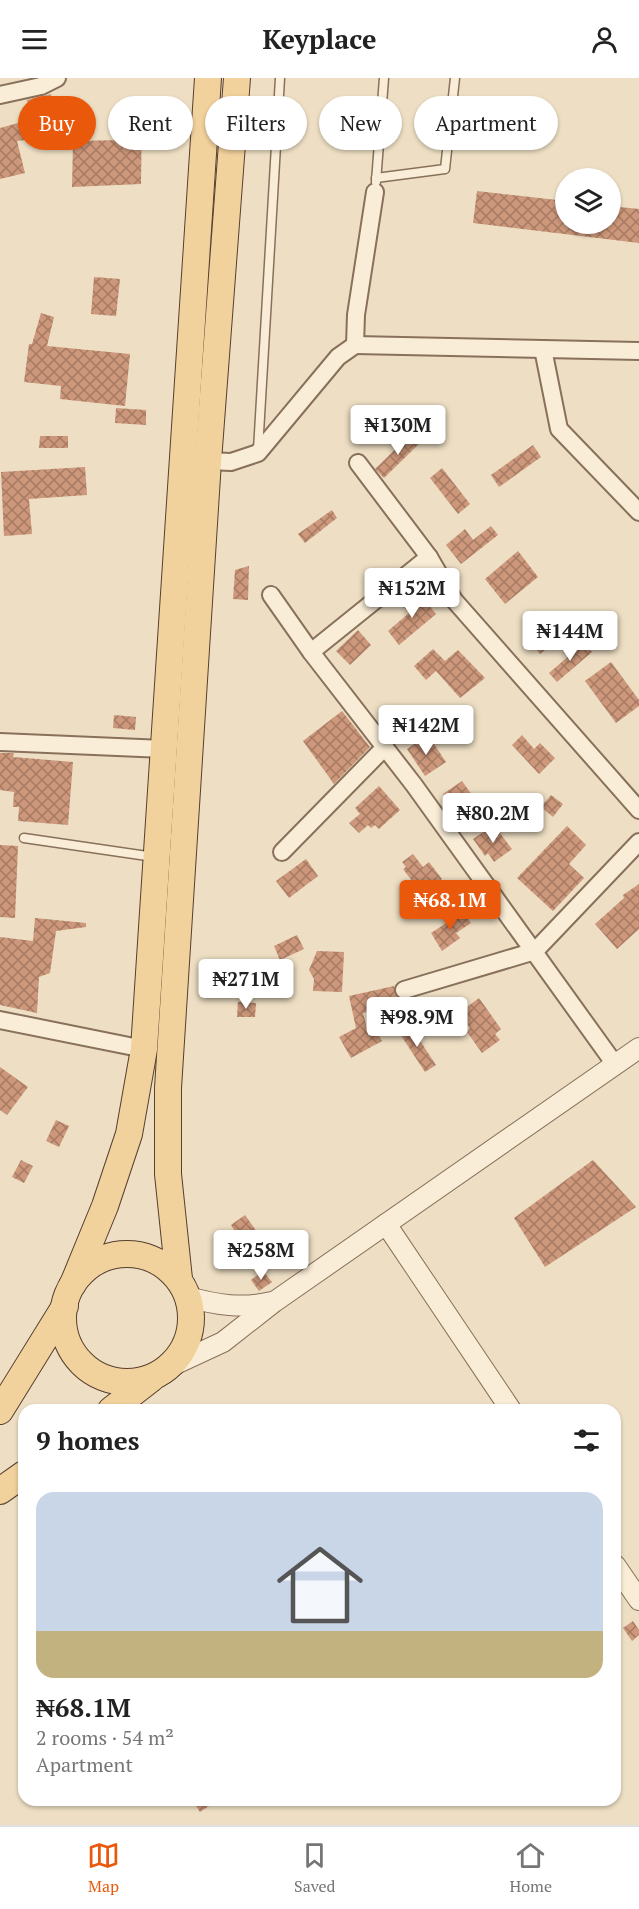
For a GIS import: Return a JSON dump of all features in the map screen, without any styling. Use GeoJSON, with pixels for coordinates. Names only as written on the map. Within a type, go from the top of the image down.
{"type":"FeatureCollection","features":[{"type":"Feature","properties":{"kind":"main road"},"geometry":{"type":"LineString","coordinates":[[161,1372],[138,1381],[120,1382],[103,1377],[88,1369],[76,1356],[68,1341],[64,1324],[69,1295],[105,1206],[129,1134],[144,1049],[208,78]]}},
{"type":"Feature","properties":{"kind":"main road"},"geometry":{"type":"LineString","coordinates":[[119,1404],[161,1372],[180,1354],[189,1336],[191,1316],[183,1288],[168,1174],[168,1088],[208,461],[237,78]]}},
{"type":"Feature","properties":{"kind":"main road"},"geometry":{"type":"LineString","coordinates":[[0,1411],[87,1268],[105,1258],[125,1254],[145,1256],[164,1265],[183,1288]]}},
{"type":"Feature","properties":{"kind":"main road"},"geometry":{"type":"LineString","coordinates":[[0,1491],[18,1478]]}},
{"type":"Feature","properties":{"kind":"street"},"geometry":{"type":"LineString","coordinates":[[0,95],[41,86],[57,78]]}},
{"type":"Feature","properties":{"kind":"street"},"geometry":{"type":"LineString","coordinates":[[355,345],[356,315],[375,185]]}},
{"type":"Feature","properties":{"kind":"street"},"geometry":{"type":"LineString","coordinates":[[208,461],[231,462],[258,453],[338,357],[355,345],[639,351]]}},
{"type":"Feature","properties":{"kind":"street"},"geometry":{"type":"LineString","coordinates":[[543,349],[560,429],[639,512]]}},
{"type":"Feature","properties":{"kind":"street"},"geometry":{"type":"LineString","coordinates":[[358,463],[429,557],[454,600],[639,810]]}},
{"type":"Feature","properties":{"kind":"street"},"geometry":{"type":"LineString","coordinates":[[311,652],[429,557]]}},
{"type":"Feature","properties":{"kind":"street"},"geometry":{"type":"LineString","coordinates":[[271,595],[311,652],[385,747],[535,951],[614,1064]]}},
{"type":"Feature","properties":{"kind":"street"},"geometry":{"type":"LineString","coordinates":[[0,742],[164,749]]}},
{"type":"Feature","properties":{"kind":"street"},"geometry":{"type":"LineString","coordinates":[[282,852],[385,747]]}},
{"type":"Feature","properties":{"kind":"street"},"geometry":{"type":"LineString","coordinates":[[404,990],[535,951],[639,842]]}},
{"type":"Feature","properties":{"kind":"street"},"geometry":{"type":"LineString","coordinates":[[0,1020],[144,1049]]}},
{"type":"Feature","properties":{"kind":"street"},"geometry":{"type":"LineString","coordinates":[[161,1372],[223,1342],[274,1302],[639,1048]]}},
{"type":"Feature","properties":{"kind":"street"},"geometry":{"type":"LineString","coordinates":[[386,1224],[506,1404]]}},
{"type":"Feature","properties":{"kind":"street"},"geometry":{"type":"LineString","coordinates":[[183,1288],[210,1303],[248,1308],[274,1302]]}},
{"type":"Feature","properties":{"kind":"street"},"geometry":{"type":"LineString","coordinates":[[621,1574],[639,1600]]}},
{"type":"Feature","properties":{"kind":"lane"},"geometry":{"type":"LineString","coordinates":[[258,453],[280,78]]}},
{"type":"Feature","properties":{"kind":"lane"},"geometry":{"type":"LineString","coordinates":[[384,78],[375,185],[445,170],[455,78]]}},
{"type":"Feature","properties":{"kind":"lane"},"geometry":{"type":"LineString","coordinates":[[24,838],[158,858]]}},
{"type":"Feature","properties":{"kind":"building"},"geometry":{"type":"Polygon","coordinates":[[[18,123],[18,150],[25,173],[0,179],[0,128],[18,123]]]}},
{"type":"Feature","properties":{"kind":"building"},"geometry":{"type":"Polygon","coordinates":[[[108,140],[108,150],[141,150],[141,184],[72,187],[73,150],[96,150],[96,141],[108,140]]]}},
{"type":"Feature","properties":{"kind":"building"},"geometry":{"type":"Polygon","coordinates":[[[477,191],[555,200],[555,233],[473,223],[477,191]]]}},
{"type":"Feature","properties":{"kind":"building"},"geometry":{"type":"Polygon","coordinates":[[[621,207],[639,209],[639,243],[564,234],[621,234],[621,207]]]}},
{"type":"Feature","properties":{"kind":"building"},"geometry":{"type":"Polygon","coordinates":[[[94,277],[120,279],[116,316],[91,314],[94,277]]]}},
{"type":"Feature","properties":{"kind":"building"},"geometry":{"type":"Polygon","coordinates":[[[41,313],[54,317],[47,346],[130,354],[125,406],[60,399],[61,386],[24,382],[29,344],[32,344],[41,313]]]}},
{"type":"Feature","properties":{"kind":"building"},"geometry":{"type":"Polygon","coordinates":[[[116,408],[146,410],[146,425],[115,423],[116,408]]]}},
{"type":"Feature","properties":{"kind":"building"},"geometry":{"type":"Polygon","coordinates":[[[411,434],[422,441],[384,478],[375,469],[411,434]]]}},
{"type":"Feature","properties":{"kind":"building"},"geometry":{"type":"Polygon","coordinates":[[[40,436],[68,436],[68,448],[39,448],[40,436]]]}},
{"type":"Feature","properties":{"kind":"building"},"geometry":{"type":"Polygon","coordinates":[[[533,445],[541,457],[499,487],[491,475],[533,445]]]}},
{"type":"Feature","properties":{"kind":"building"},"geometry":{"type":"Polygon","coordinates":[[[85,467],[87,495],[29,499],[32,534],[4,536],[1,472],[85,467]]]}},
{"type":"Feature","properties":{"kind":"building"},"geometry":{"type":"Polygon","coordinates":[[[442,468],[470,504],[458,514],[430,478],[442,468]]]}},
{"type":"Feature","properties":{"kind":"building"},"geometry":{"type":"Polygon","coordinates":[[[332,510],[337,518],[305,543],[298,534],[332,510]]]}},
{"type":"Feature","properties":{"kind":"building"},"geometry":{"type":"Polygon","coordinates":[[[491,526],[498,535],[461,564],[446,545],[465,529],[473,540],[491,526]]]}},
{"type":"Feature","properties":{"kind":"building"},"geometry":{"type":"Polygon","coordinates":[[[518,551],[538,577],[505,604],[485,579],[518,551]]]}},
{"type":"Feature","properties":{"kind":"building"},"geometry":{"type":"Polygon","coordinates":[[[249,566],[248,600],[233,599],[235,570],[249,566]]]}},
{"type":"Feature","properties":{"kind":"building"},"geometry":{"type":"Polygon","coordinates":[[[420,594],[436,614],[399,645],[388,631],[409,613],[404,607],[420,594]]]}},
{"type":"Feature","properties":{"kind":"building"},"geometry":{"type":"Polygon","coordinates":[[[565,616],[574,627],[540,654],[532,643],[565,616]]]}},
{"type":"Feature","properties":{"kind":"building"},"geometry":{"type":"Polygon","coordinates":[[[358,630],[371,645],[350,665],[336,651],[358,630]]]}},
{"type":"Feature","properties":{"kind":"building"},"geometry":{"type":"Polygon","coordinates":[[[584,643],[592,652],[557,682],[549,673],[584,643]]]}},
{"type":"Feature","properties":{"kind":"building"},"geometry":{"type":"Polygon","coordinates":[[[433,649],[445,661],[458,650],[485,678],[460,698],[436,671],[426,680],[414,666],[433,649]]]}},
{"type":"Feature","properties":{"kind":"building"},"geometry":{"type":"Polygon","coordinates":[[[611,662],[639,700],[639,706],[616,723],[585,681],[611,662]]]}},
{"type":"Feature","properties":{"kind":"building"},"geometry":{"type":"Polygon","coordinates":[[[342,711],[370,747],[334,784],[303,741],[342,711]]]}},
{"type":"Feature","properties":{"kind":"building"},"geometry":{"type":"Polygon","coordinates":[[[114,715],[136,717],[135,730],[113,728],[114,715]]]}},
{"type":"Feature","properties":{"kind":"building"},"geometry":{"type":"Polygon","coordinates":[[[428,735],[446,762],[425,776],[407,749],[428,735]]]}},
{"type":"Feature","properties":{"kind":"building"},"geometry":{"type":"Polygon","coordinates":[[[522,735],[534,749],[540,743],[555,758],[539,774],[512,745],[522,735]]]}},
{"type":"Feature","properties":{"kind":"building"},"geometry":{"type":"Polygon","coordinates":[[[0,753],[14,753],[13,757],[73,762],[68,825],[18,821],[19,807],[13,807],[14,792],[0,790],[0,753]]]}},
{"type":"Feature","properties":{"kind":"building"},"geometry":{"type":"Polygon","coordinates":[[[462,781],[480,806],[459,821],[455,816],[451,819],[442,806],[448,802],[443,794],[462,781]]]}},
{"type":"Feature","properties":{"kind":"building"},"geometry":{"type":"Polygon","coordinates":[[[379,786],[400,810],[379,829],[375,825],[371,828],[368,825],[359,833],[349,823],[360,814],[355,808],[379,786]]]}},
{"type":"Feature","properties":{"kind":"building"},"geometry":{"type":"Polygon","coordinates":[[[551,795],[563,804],[553,817],[541,807],[551,795]]]}},
{"type":"Feature","properties":{"kind":"building"},"geometry":{"type":"Polygon","coordinates":[[[567,826],[586,845],[569,864],[584,878],[553,911],[517,878],[567,826]]]}},
{"type":"Feature","properties":{"kind":"building"},"geometry":{"type":"Polygon","coordinates":[[[496,828],[512,849],[494,862],[488,853],[485,856],[473,839],[485,831],[488,834],[496,828]]]}},
{"type":"Feature","properties":{"kind":"building"},"geometry":{"type":"Polygon","coordinates":[[[0,845],[18,846],[15,918],[0,917],[0,845]]]}},
{"type":"Feature","properties":{"kind":"building"},"geometry":{"type":"Polygon","coordinates":[[[413,854],[423,867],[429,862],[442,879],[422,894],[403,869],[406,867],[402,862],[413,854]]]}},
{"type":"Feature","properties":{"kind":"building"},"geometry":{"type":"Polygon","coordinates":[[[306,859],[318,876],[289,898],[276,881],[306,859]]]}},
{"type":"Feature","properties":{"kind":"building"},"geometry":{"type":"Polygon","coordinates":[[[639,884],[639,929],[617,949],[595,924],[624,898],[623,895],[639,884]]]}},
{"type":"Feature","properties":{"kind":"building"},"geometry":{"type":"Polygon","coordinates":[[[463,912],[471,923],[456,933],[460,938],[442,951],[431,933],[463,912]]]}},
{"type":"Feature","properties":{"kind":"building"},"geometry":{"type":"Polygon","coordinates":[[[35,918],[86,923],[86,927],[56,931],[50,973],[39,977],[37,1013],[0,1005],[0,937],[33,941],[35,918]]]}},
{"type":"Feature","properties":{"kind":"building"},"geometry":{"type":"Polygon","coordinates":[[[297,935],[304,949],[280,960],[274,946],[297,935]]]}},
{"type":"Feature","properties":{"kind":"building"},"geometry":{"type":"Polygon","coordinates":[[[317,951],[344,952],[342,992],[313,991],[314,979],[309,970],[317,951]]]}},
{"type":"Feature","properties":{"kind":"building"},"geometry":{"type":"Polygon","coordinates":[[[394,986],[398,1004],[363,1013],[369,1036],[377,1032],[382,1041],[351,1058],[339,1037],[356,1028],[349,996],[394,986]]]}},
{"type":"Feature","properties":{"kind":"building"},"geometry":{"type":"Polygon","coordinates":[[[479,998],[501,1029],[495,1034],[500,1040],[482,1053],[467,1032],[470,1028],[459,1013],[479,998]]]}},
{"type":"Feature","properties":{"kind":"building"},"geometry":{"type":"Polygon","coordinates":[[[238,1002],[256,1003],[255,1017],[237,1017],[238,1002]]]}},
{"type":"Feature","properties":{"kind":"building"},"geometry":{"type":"Polygon","coordinates":[[[409,1024],[436,1065],[425,1072],[398,1031],[409,1024]]]}},
{"type":"Feature","properties":{"kind":"building"},"geometry":{"type":"Polygon","coordinates":[[[0,1067],[28,1087],[7,1115],[0,1110],[0,1067]]]}},
{"type":"Feature","properties":{"kind":"building"},"geometry":{"type":"Polygon","coordinates":[[[56,1120],[69,1126],[59,1147],[46,1141],[56,1120]]]}},
{"type":"Feature","properties":{"kind":"building"},"geometry":{"type":"Polygon","coordinates":[[[21,1160],[33,1166],[24,1183],[12,1177],[21,1160]]]}},
{"type":"Feature","properties":{"kind":"building"},"geometry":{"type":"Polygon","coordinates":[[[593,1160],[636,1207],[545,1267],[514,1218],[593,1160]]]}},
{"type":"Feature","properties":{"kind":"building"},"geometry":{"type":"Polygon","coordinates":[[[245,1215],[257,1232],[242,1242],[231,1225],[245,1215]]]}},
{"type":"Feature","properties":{"kind":"building"},"geometry":{"type":"Polygon","coordinates":[[[263,1271],[272,1282],[259,1291],[251,1280],[263,1271]]]}},
{"type":"Feature","properties":{"kind":"building"},"geometry":{"type":"Polygon","coordinates":[[[633,1621],[639,1630],[639,1635],[632,1641],[623,1628],[633,1621]]]}},
{"type":"Feature","properties":{"kind":"building"},"geometry":{"type":"Polygon","coordinates":[[[196,1806],[209,1806],[200,1812],[196,1806]]]}}]}
